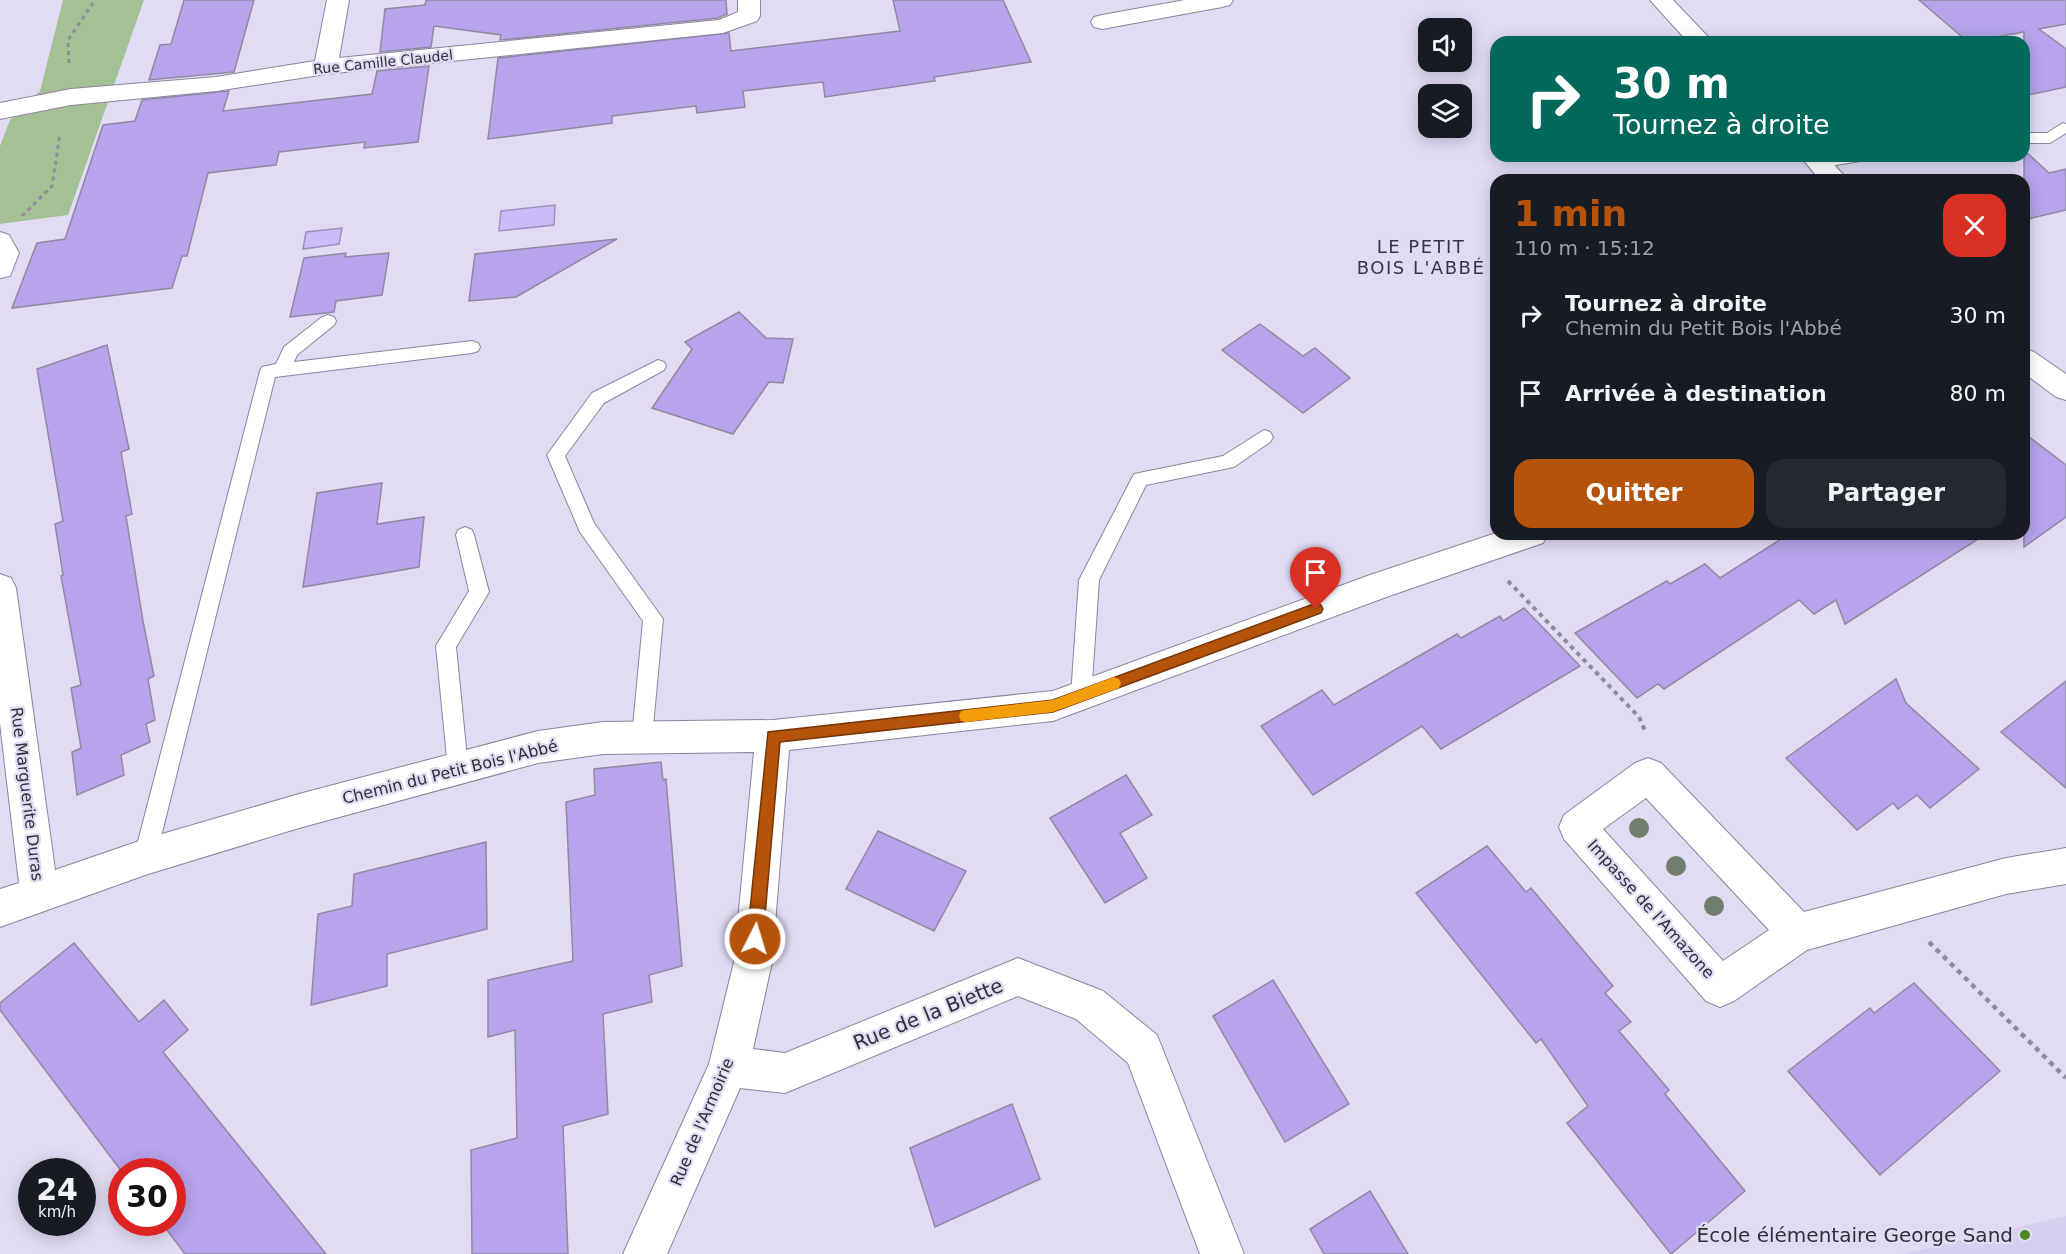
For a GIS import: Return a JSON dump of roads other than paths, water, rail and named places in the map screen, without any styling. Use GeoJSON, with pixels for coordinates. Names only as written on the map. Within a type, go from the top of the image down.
{"type":"FeatureCollection","features":[{"type":"Feature","properties":{"kind":"street"},"geometry":{"type":"LineString","coordinates":[[326,67],[338,0]]}},
{"type":"Feature","properties":{"kind":"street","name":"Rue Camille Claudel"},"geometry":{"type":"LineString","coordinates":[[0,111],[71,97],[216,84],[326,67],[723,26],[749,16],[749,0]]}},
{"type":"Feature","properties":{"kind":"street"},"geometry":{"type":"LineString","coordinates":[[1102,22],[1222,0]]}},
{"type":"Feature","properties":{"kind":"street"},"geometry":{"type":"LineString","coordinates":[[1661,0],[1695,36]]}},
{"type":"Feature","properties":{"kind":"street"},"geometry":{"type":"LineString","coordinates":[[0,241],[6,253],[0,269]]}},
{"type":"Feature","properties":{"kind":"street"},"geometry":{"type":"LineString","coordinates":[[2030,363],[2066,389]]}},
{"type":"Feature","properties":{"kind":"street","name":"Chemin du Petit Bois l'Abbé"},"geometry":{"type":"LineString","coordinates":[[0,908],[145,857],[299,811],[538,747],[603,738],[773,736],[1053,706],[1381,585],[1514,540]]}},
{"type":"Feature","properties":{"kind":"street","name":"Rue Marguerite Duras"},"geometry":{"type":"LineString","coordinates":[[0,588],[39,893]]}},
{"type":"Feature","properties":{"kind":"street","name":"Rue de l'Armoirie"},"geometry":{"type":"LineString","coordinates":[[645,1254],[729,1067],[753,962],[773,736]]}},
{"type":"Feature","properties":{"kind":"street","name":"Impasse de l'Amazone"},"geometry":{"type":"LineString","coordinates":[[1798,933],[1648,775],[1577,826],[1720,987],[1798,933],[2006,876],[2066,866]]}},
{"type":"Feature","properties":{"kind":"street","name":"Rue de la Biette"},"geometry":{"type":"LineString","coordinates":[[729,1067],[785,1073],[1018,977],[1089,1005],[1143,1049],[1221,1254]]}},
{"type":"Feature","properties":{"kind":"lane"},"geometry":{"type":"LineString","coordinates":[[2030,138],[2050,138],[2063,128]]}},
{"type":"Feature","properties":{"kind":"lane"},"geometry":{"type":"LineString","coordinates":[[1822,166],[1837,162]]}},
{"type":"Feature","properties":{"kind":"lane"},"geometry":{"type":"LineString","coordinates":[[282,369],[290,351],[328,321]]}},
{"type":"Feature","properties":{"kind":"lane"},"geometry":{"type":"LineString","coordinates":[[145,857],[268,371],[472,347]]}},
{"type":"Feature","properties":{"kind":"lane"},"geometry":{"type":"LineString","coordinates":[[642,737],[653,619],[587,527],[556,455],[598,398],[658,366]]}},
{"type":"Feature","properties":{"kind":"lane"},"geometry":{"type":"LineString","coordinates":[[1081,696],[1089,580],[1140,479],[1228,462],[1264,437]]}},
{"type":"Feature","properties":{"kind":"lane"},"geometry":{"type":"LineString","coordinates":[[458,768],[446,646],[479,592],[465,535]]}},
{"type":"Feature","properties":{"kind":"place","name":"École élémentaire George Sand"},"geometry":{"type":"Point","coordinates":[2025,1235]}},
{"type":"Feature","properties":{"kind":"district","name":"LE PETIT BOIS L'ABBÉ"},"geometry":{"type":"Point","coordinates":[1421,256]}}]}
